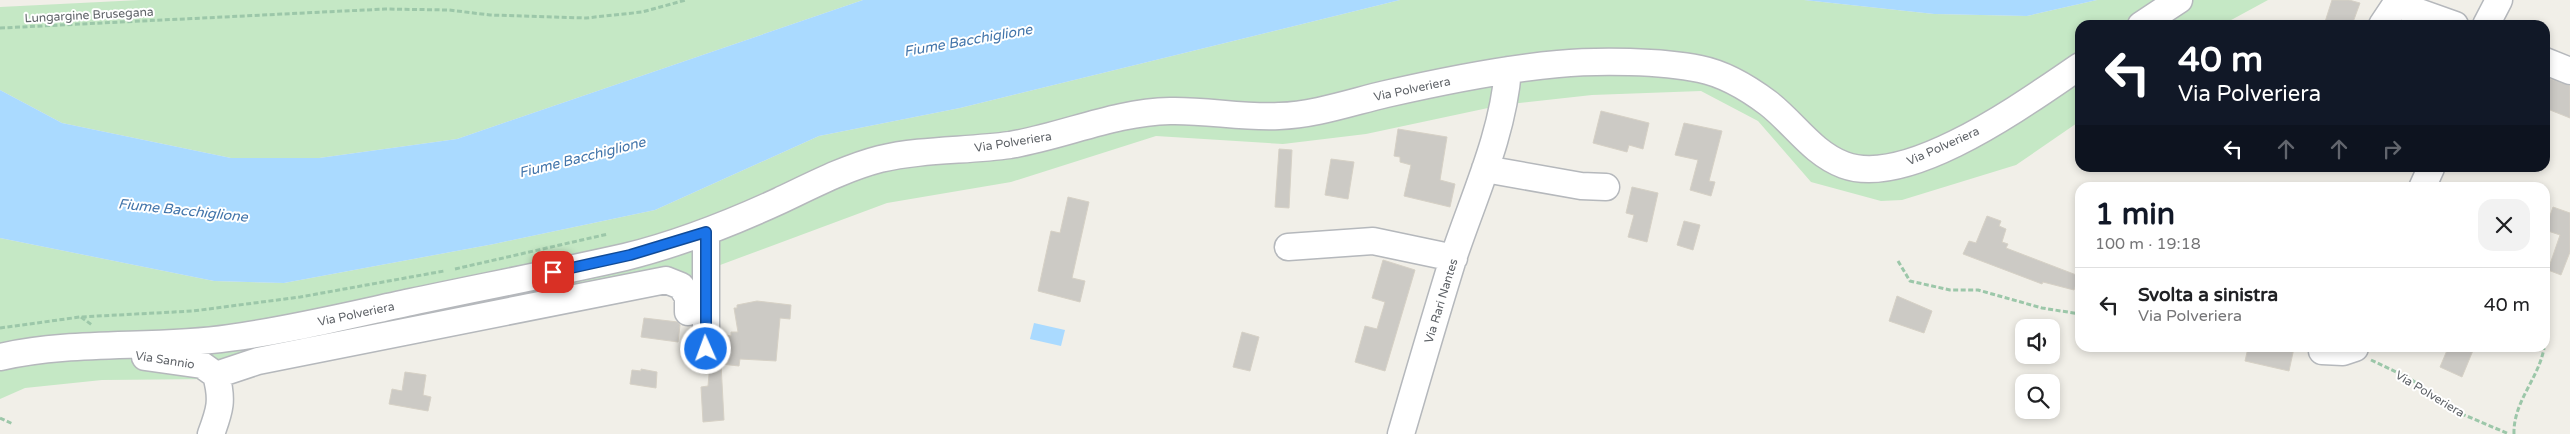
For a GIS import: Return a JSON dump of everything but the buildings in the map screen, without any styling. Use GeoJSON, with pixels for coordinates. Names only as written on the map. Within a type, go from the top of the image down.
{"type":"FeatureCollection","features":[{"type":"Feature","properties":{"kind":"street"},"geometry":{"type":"LineString","coordinates":[[2148,20],[2178,0]]}},
{"type":"Feature","properties":{"kind":"street"},"geometry":{"type":"LineString","coordinates":[[2489,20],[2499,0]]}},
{"type":"Feature","properties":{"kind":"street"},"geometry":{"type":"LineString","coordinates":[[2385,20],[2396,4],[2441,20]]}},
{"type":"Feature","properties":{"kind":"street","name":"Via Polveriera"},"geometry":{"type":"LineString","coordinates":[[0,356],[67,347],[172,345],[303,326],[630,255],[706,232],[840,174],[878,160],[917,153],[1010,145],[1056,135],[1129,114],[1170,111],[1281,117],[1434,83],[1508,70],[1561,64],[1628,63],[1702,69],[1731,80],[1775,108],[1806,141],[1844,164],[1863,168],[1897,166],[1917,160],[1968,137],[2011,112],[2075,69]]}},
{"type":"Feature","properties":{"kind":"street"},"geometry":{"type":"LineString","coordinates":[[2550,63],[2570,71]]}},
{"type":"Feature","properties":{"kind":"street","name":"Via Rari Nantes"},"geometry":{"type":"LineString","coordinates":[[1401,434],[1454,258],[1485,169],[1506,94],[1508,70]]}},
{"type":"Feature","properties":{"kind":"street"},"geometry":{"type":"LineString","coordinates":[[1485,169],[1581,186],[1606,188]]}},
{"type":"Feature","properties":{"kind":"street"},"geometry":{"type":"LineString","coordinates":[[706,232],[706,349]]}},
{"type":"Feature","properties":{"kind":"street"},"geometry":{"type":"LineString","coordinates":[[1288,247],[1373,241],[1454,258]]}},
{"type":"Feature","properties":{"kind":"street"},"geometry":{"type":"LineString","coordinates":[[211,434],[221,401],[221,393],[216,375],[258,361],[666,280],[681,286],[688,297],[688,312]]}},
{"type":"Feature","properties":{"kind":"street","name":"Via Sannio"},"geometry":{"type":"LineString","coordinates":[[112,347],[132,355],[202,365],[216,375]]}},
{"type":"Feature","properties":{"kind":"path","name":"Lungargine Brusegana"},"geometry":{"type":"LineString","coordinates":[[0,28],[385,9],[449,10],[490,15],[586,18],[642,12],[686,0]]}},
{"type":"Feature","properties":{"kind":"path"},"geometry":{"type":"LineString","coordinates":[[0,328],[80,317],[193,311],[300,297],[446,271],[608,234]]}},
{"type":"Feature","properties":{"kind":"path"},"geometry":{"type":"LineString","coordinates":[[1898,261],[1910,281],[1950,290],[1978,290],[2042,308],[2075,313]]}},
{"type":"Feature","properties":{"kind":"path","name":"Via Polveriera"},"geometry":{"type":"LineString","coordinates":[[2361,352],[2379,365],[2409,378],[2462,414],[2509,434]]}},
{"type":"Feature","properties":{"kind":"path"},"geometry":{"type":"LineString","coordinates":[[2514,434],[2516,412],[2543,352]]}},
{"type":"Feature","properties":{"kind":"path"},"geometry":{"type":"LineString","coordinates":[[0,418],[13,424]]}},
{"type":"Feature","properties":{"kind":"green space"},"geometry":{"type":"Polygon","coordinates":[[[140,0],[863,0],[457,139],[319,158],[231,158],[62,123],[0,90],[0,7],[140,0]]]}},
{"type":"Feature","properties":{"kind":"green space"},"geometry":{"type":"Polygon","coordinates":[[[1400,0],[1804,0],[1934,14],[2027,16],[2097,0],[2268,0],[2231,20],[2075,20],[2075,124],[2016,165],[1902,200],[1881,201],[1811,182],[1758,121],[1701,91],[1592,95],[1502,105],[1366,134],[1283,144],[1156,136],[1011,182],[887,203],[669,284],[217,379],[102,380],[25,388],[0,399],[0,238],[214,281],[284,283],[494,244],[655,210],[819,136],[960,108],[1400,0]]]}},
{"type":"Feature","properties":{"kind":"water","name":"Fiume Bacchiglione"},"geometry":{"type":"Polygon","coordinates":[[[863,0],[1400,0],[960,108],[819,136],[655,210],[494,244],[284,283],[214,281],[0,238],[0,90],[62,123],[231,158],[319,158],[457,139],[863,0]]]}},
{"type":"Feature","properties":{"kind":"water"},"geometry":{"type":"Polygon","coordinates":[[[1804,0],[2097,0],[2027,16],[1934,14],[1804,0]]]}},
{"type":"Feature","properties":{"kind":"water"},"geometry":{"type":"Polygon","coordinates":[[[1034,323],[1065,330],[1061,346],[1030,339],[1034,323]]]}},
{"type":"Feature","properties":{"kind":"route"},"geometry":{"type":"LineString","coordinates":[[553,272],[630,255],[706,232],[704,310],[706,349]]}}]}
